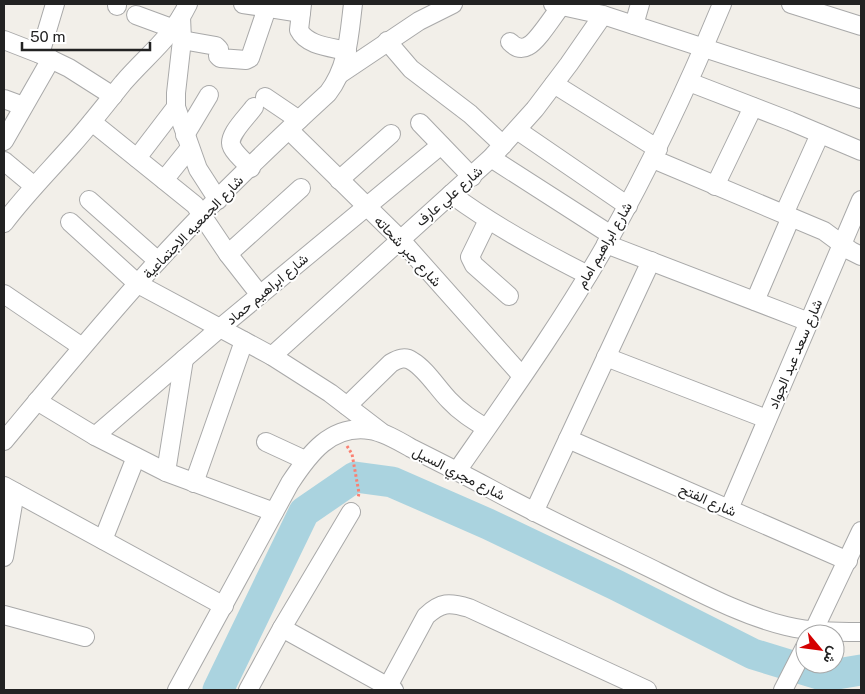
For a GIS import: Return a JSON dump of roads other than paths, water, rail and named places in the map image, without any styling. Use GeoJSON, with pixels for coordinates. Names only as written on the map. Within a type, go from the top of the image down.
{"type":"FeatureCollection","features":[{"type":"Feature","properties":{"kind":"street"},"geometry":{"type":"LineString","coordinates":[[4,140],[24,106],[46,56],[56,4]]}},
{"type":"Feature","properties":{"kind":"street"},"geometry":{"type":"LineString","coordinates":[[243,4],[267,8],[301,9],[299,30],[305,39],[347,51]]}},
{"type":"Feature","properties":{"kind":"street","name":"شارع الجمعيه الاجتماعية"},"geometry":{"type":"LineString","coordinates":[[4,441],[82,347],[158,261],[328,93],[340,74],[347,51],[353,4]]}},
{"type":"Feature","properties":{"kind":"street"},"geometry":{"type":"LineString","coordinates":[[340,74],[419,21],[453,4]]}},
{"type":"Feature","properties":{"kind":"street"},"geometry":{"type":"LineString","coordinates":[[634,25],[640,4]]}},
{"type":"Feature","properties":{"kind":"street","name":"شارع ابراهيم امام"},"geometry":{"type":"LineString","coordinates":[[458,471],[559,322],[609,240],[655,154],[689,82],[722,4]]}},
{"type":"Feature","properties":{"kind":"street"},"geometry":{"type":"LineString","coordinates":[[510,42],[517,48],[530,46],[557,5],[596,10],[634,25],[861,99]]}},
{"type":"Feature","properties":{"kind":"street"},"geometry":{"type":"LineString","coordinates":[[802,5],[861,26]]}},
{"type":"Feature","properties":{"kind":"street"},"geometry":{"type":"LineString","coordinates":[[136,15],[181,22],[216,46],[218,57],[246,60],[250,58],[267,8]]}},
{"type":"Feature","properties":{"kind":"street","name":"شارع علي عارف"},"geometry":{"type":"LineString","coordinates":[[272,356],[491,158],[517,130],[554,84],[596,10]]}},
{"type":"Feature","properties":{"kind":"street"},"geometry":{"type":"LineString","coordinates":[[4,223],[113,96],[181,22]]}},
{"type":"Feature","properties":{"kind":"street"},"geometry":{"type":"LineString","coordinates":[[181,22],[176,107],[198,169],[218,200]]}},
{"type":"Feature","properties":{"kind":"street"},"geometry":{"type":"LineString","coordinates":[[4,40],[46,56],[113,96]]}},
{"type":"Feature","properties":{"kind":"street"},"geometry":{"type":"LineString","coordinates":[[387,41],[411,69],[470,114],[503,145]]}},
{"type":"Feature","properties":{"kind":"street"},"geometry":{"type":"LineString","coordinates":[[689,82],[861,151]]}},
{"type":"Feature","properties":{"kind":"street"},"geometry":{"type":"LineString","coordinates":[[554,84],[655,154],[716,186],[824,231],[861,256]]}},
{"type":"Feature","properties":{"kind":"street"},"geometry":{"type":"LineString","coordinates":[[164,180],[187,142],[209,95]]}},
{"type":"Feature","properties":{"kind":"street"},"geometry":{"type":"LineString","coordinates":[[4,99],[24,106]]}},
{"type":"Feature","properties":{"kind":"street","name":"شارع جبر شحاته"},"geometry":{"type":"LineString","coordinates":[[250,168],[232,148],[230,140],[234,132],[260,102],[294,125],[339,180],[400,239],[522,376]]}},
{"type":"Feature","properties":{"kind":"street"},"geometry":{"type":"LineString","coordinates":[[137,158],[176,107]]}},
{"type":"Feature","properties":{"kind":"street"},"geometry":{"type":"LineString","coordinates":[[716,186],[753,107]]}},
{"type":"Feature","properties":{"kind":"street"},"geometry":{"type":"LineString","coordinates":[[92,122],[196,206],[228,254],[260,294]]}},
{"type":"Feature","properties":{"kind":"street"},"geometry":{"type":"LineString","coordinates":[[420,123],[472,176]]}},
{"type":"Feature","properties":{"kind":"street"},"geometry":{"type":"LineString","coordinates":[[517,130],[628,206]]}},
{"type":"Feature","properties":{"kind":"street"},"geometry":{"type":"LineString","coordinates":[[339,180],[391,134]]}},
{"type":"Feature","properties":{"kind":"street"},"geometry":{"type":"LineString","coordinates":[[755,301],[820,134]]}},
{"type":"Feature","properties":{"kind":"street","name":"شارع ابراهيم حماد"},"geometry":{"type":"LineString","coordinates":[[95,436],[260,294],[441,145]]}},
{"type":"Feature","properties":{"kind":"street"},"geometry":{"type":"LineString","coordinates":[[491,158],[609,240],[650,261],[809,322]]}},
{"type":"Feature","properties":{"kind":"street"},"geometry":{"type":"LineString","coordinates":[[4,160],[34,186]]}},
{"type":"Feature","properties":{"kind":"street"},"geometry":{"type":"LineString","coordinates":[[228,254],[301,188]]}},
{"type":"Feature","properties":{"kind":"street"},"geometry":{"type":"LineString","coordinates":[[451,194],[488,220],[542,252],[588,275]]}},
{"type":"Feature","properties":{"kind":"street"},"geometry":{"type":"LineString","coordinates":[[89,200],[158,261]]}},
{"type":"Feature","properties":{"kind":"street","name":"شارع سعد عبد الجواد"},"geometry":{"type":"LineString","coordinates":[[729,509],[861,200]]}},
{"type":"Feature","properties":{"kind":"street"},"geometry":{"type":"LineString","coordinates":[[488,220],[471,260],[474,265],[509,296]]}},
{"type":"Feature","properties":{"kind":"street"},"geometry":{"type":"LineString","coordinates":[[70,222],[138,284],[272,356],[347,406],[385,435]]}},
{"type":"Feature","properties":{"kind":"street"},"geometry":{"type":"LineString","coordinates":[[534,512],[650,261]]}},
{"type":"Feature","properties":{"kind":"street"},"geometry":{"type":"LineString","coordinates":[[4,294],[82,347]]}},
{"type":"Feature","properties":{"kind":"street"},"geometry":{"type":"LineString","coordinates":[[194,483],[244,341]]}},
{"type":"Feature","properties":{"kind":"street"},"geometry":{"type":"LineString","coordinates":[[606,357],[767,419]]}},
{"type":"Feature","properties":{"kind":"street"},"geometry":{"type":"LineString","coordinates":[[347,406],[391,363],[398,358],[406,358],[417,365],[465,415],[486,428]]}},
{"type":"Feature","properties":{"kind":"street"},"geometry":{"type":"LineString","coordinates":[[166,472],[184,359]]}},
{"type":"Feature","properties":{"kind":"street"},"geometry":{"type":"LineString","coordinates":[[37,401],[95,436],[166,472],[274,512]]}},
{"type":"Feature","properties":{"kind":"street","name":"شارع مجري السيل"},"geometry":{"type":"LineString","coordinates":[[177,690],[274,512],[305,460],[319,445],[338,434],[354,430],[370,430],[385,435],[458,471],[534,512],[730,606],[762,619],[795,628]]}},
{"type":"Feature","properties":{"kind":"street","name":"شارع الفتح"},"geometry":{"type":"LineString","coordinates":[[568,439],[848,561]]}},
{"type":"Feature","properties":{"kind":"street"},"geometry":{"type":"LineString","coordinates":[[266,442],[305,460]]}},
{"type":"Feature","properties":{"kind":"street"},"geometry":{"type":"LineString","coordinates":[[103,540],[136,457]]}},
{"type":"Feature","properties":{"kind":"street"},"geometry":{"type":"LineString","coordinates":[[4,556],[10,489],[224,606]]}},
{"type":"Feature","properties":{"kind":"street"},"geometry":{"type":"LineString","coordinates":[[248,690],[282,628],[351,512]]}},
{"type":"Feature","properties":{"kind":"street"},"geometry":{"type":"LineString","coordinates":[[817,624],[861,531]]}},
{"type":"Feature","properties":{"kind":"street"},"geometry":{"type":"LineString","coordinates":[[282,628],[389,689],[426,616],[435,608],[444,604],[454,603],[469,608],[647,690]]}},
{"type":"Feature","properties":{"kind":"street"},"geometry":{"type":"LineString","coordinates":[[4,615],[85,637]]}},
{"type":"Feature","properties":{"kind":"street","name":"شارع مجري السيل"},"geometry":{"type":"LineString","coordinates":[[845,632],[861,632]]}},
{"type":"Feature","properties":{"kind":"street"},"geometry":{"type":"LineString","coordinates":[[783,690],[795,667]]}},
{"type":"Feature","properties":{"kind":"waterway"},"geometry":{"type":"LineString","coordinates":[[218,690],[304,512],[355,477],[392,482],[488,524],[616,585],[753,654],[825,676],[861,670]]}}]}
